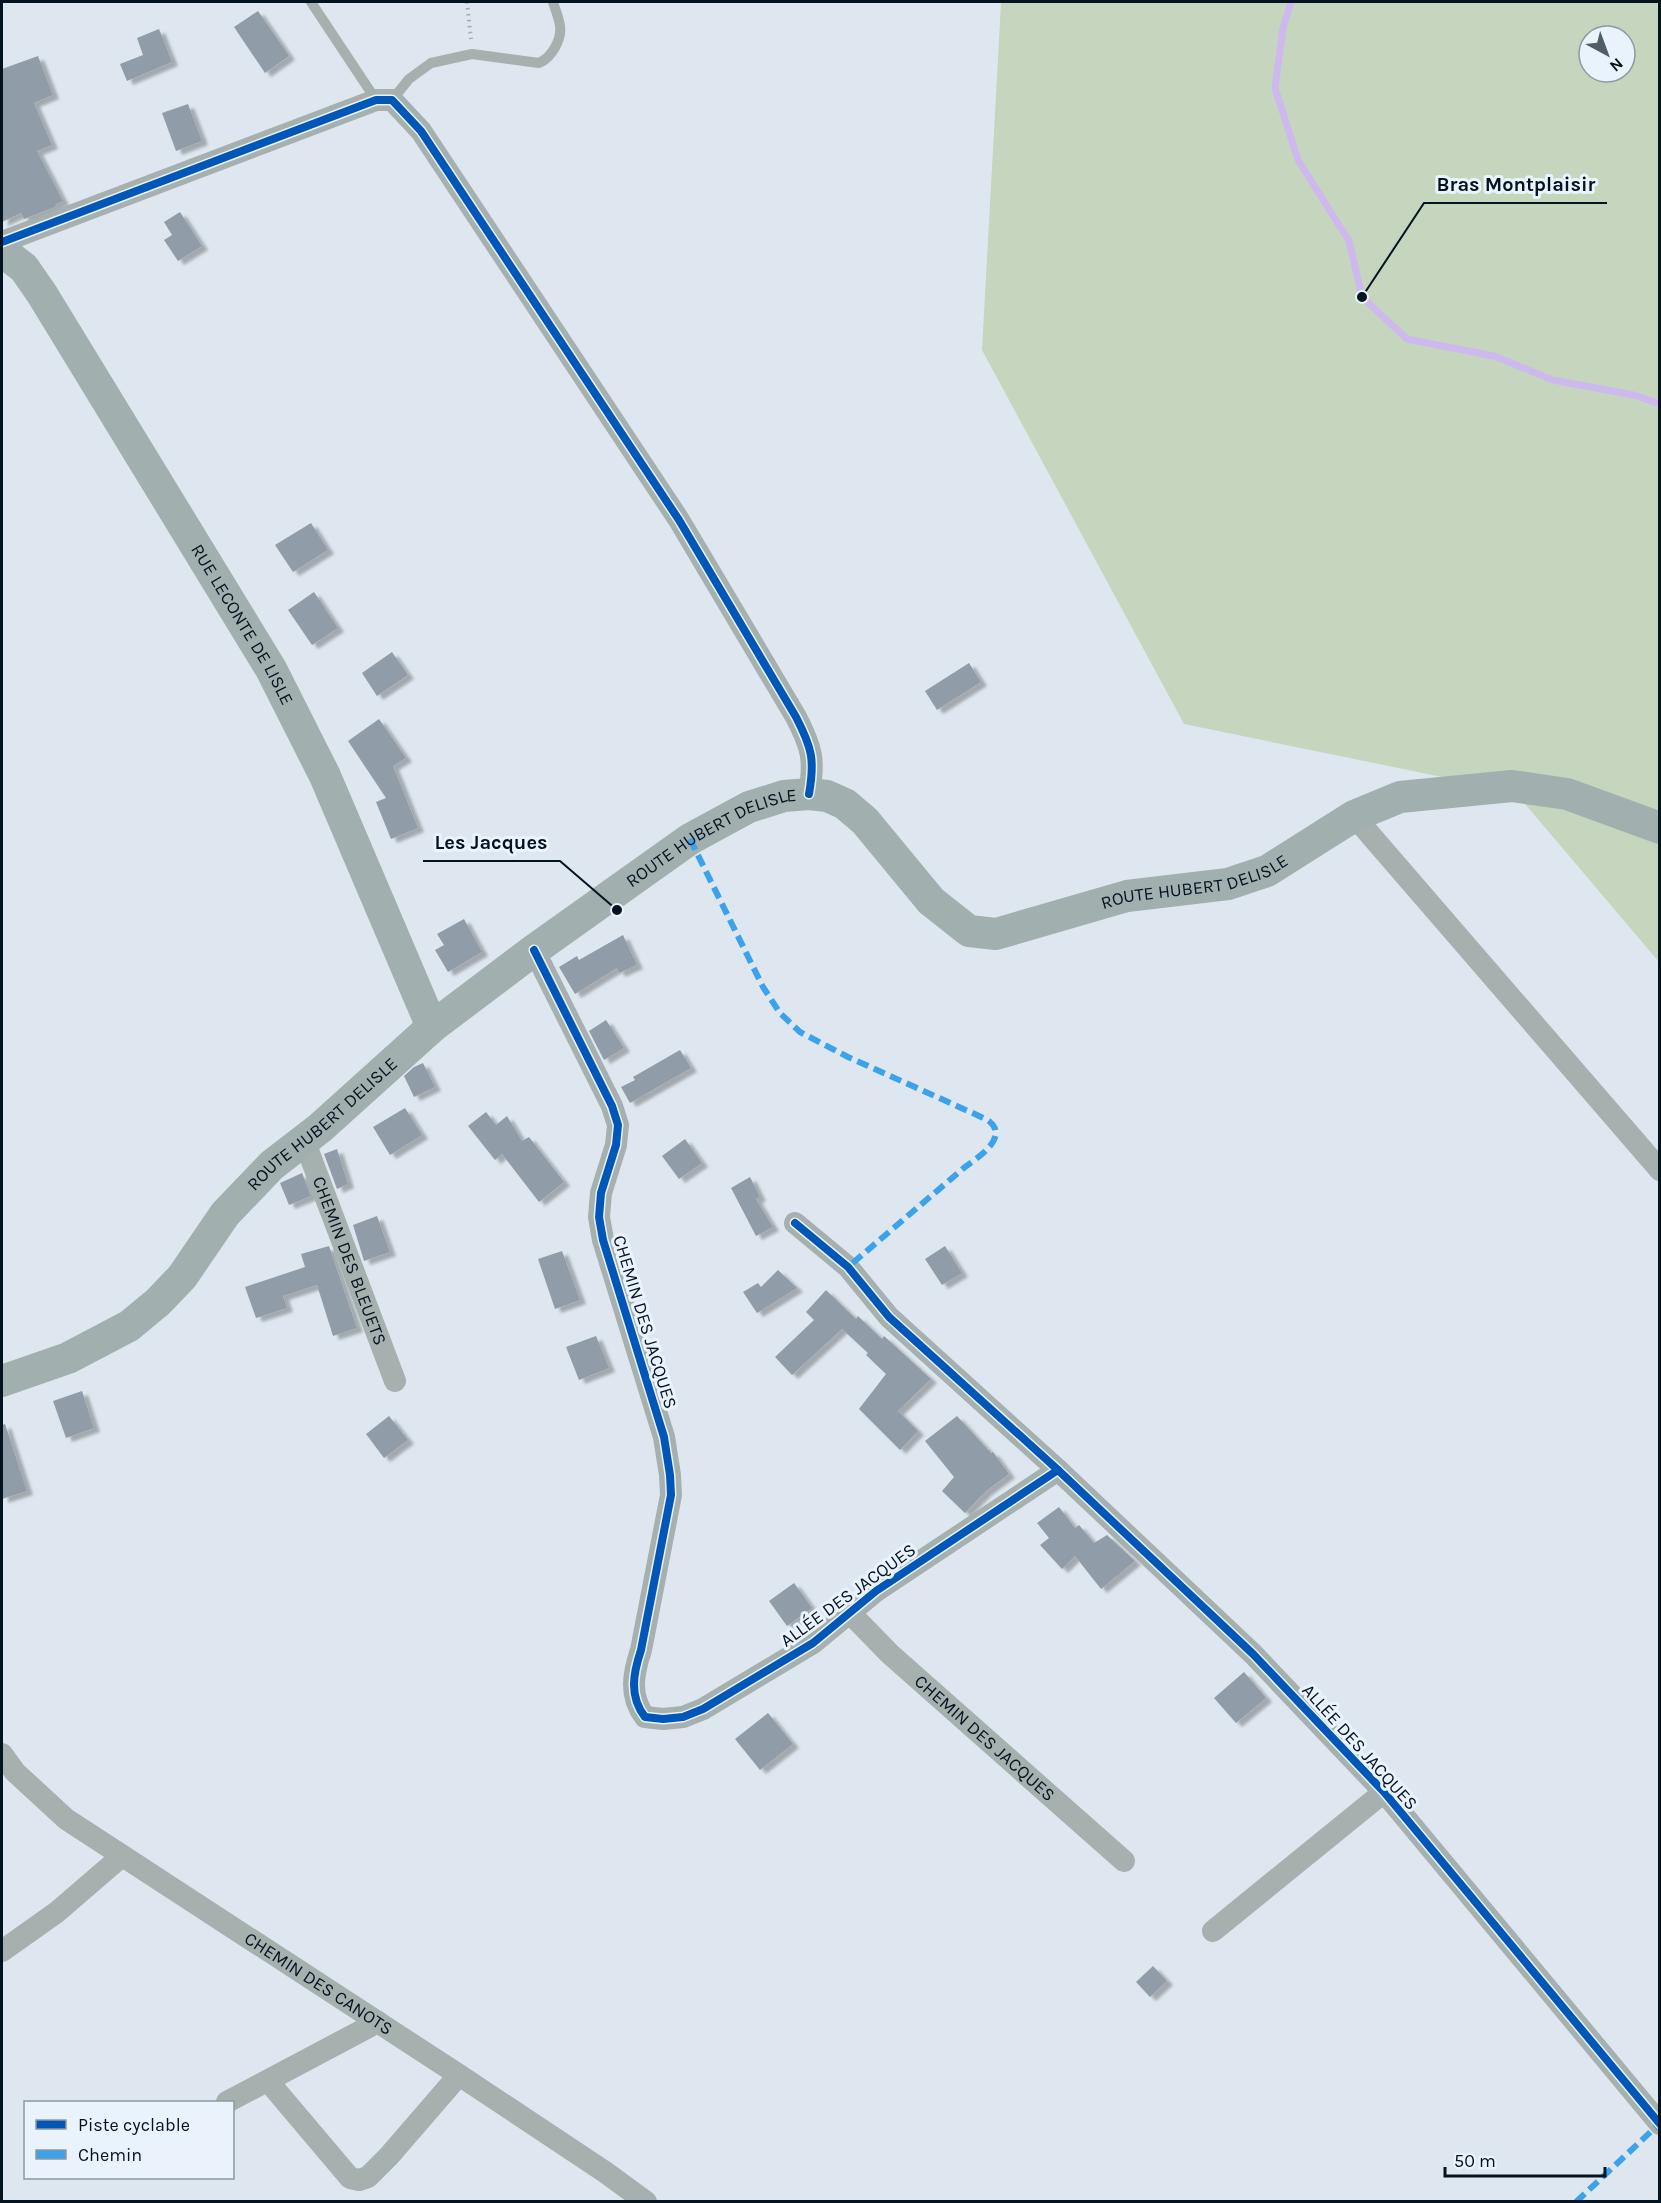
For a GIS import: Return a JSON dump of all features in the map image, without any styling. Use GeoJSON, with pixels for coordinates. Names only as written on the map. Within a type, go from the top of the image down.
{"type":"FeatureCollection","features":[{"type":"Feature","properties":{"kind":"main road","name":"RUE LECONTE DE LISLE"},"geometry":{"type":"LineString","coordinates":[[2,251],[24,268],[42,294],[271,669],[325,776],[432,1028]]}},
{"type":"Feature","properties":{"kind":"main road","name":"ROUTE HUBERT DELISLE"},"geometry":{"type":"LineString","coordinates":[[2,1381],[68,1358],[100,1343],[136,1320],[158,1302],[182,1277],[225,1214],[272,1165],[304,1140],[432,1028],[534,950],[690,839],[749,807],[784,796],[809,794],[827,796],[845,804],[865,821],[931,901],[969,931],[996,934],[1127,896],[1228,884],[1267,871],[1354,816],[1400,797],[1512,786],[1567,794],[1659,828]]}},
{"type":"Feature","properties":{"kind":"street"},"geometry":{"type":"LineString","coordinates":[[2,242],[384,100],[421,131],[679,520],[796,717],[809,743],[813,770],[809,794]]}},
{"type":"Feature","properties":{"kind":"street"},"geometry":{"type":"LineString","coordinates":[[1354,816],[1659,1170]]}},
{"type":"Feature","properties":{"kind":"street","name":"CHEMIN DES JACQUES"},"geometry":{"type":"LineString","coordinates":[[534,950],[612,1106],[618,1125],[616,1145],[601,1193],[599,1217],[603,1240],[664,1437],[668,1458],[671,1495],[641,1650],[634,1672],[633,1688],[637,1707],[645,1717]]}},
{"type":"Feature","properties":{"kind":"street","name":"CHEMIN DES BLEUETS"},"geometry":{"type":"LineString","coordinates":[[304,1140],[395,1381]]}},
{"type":"Feature","properties":{"kind":"street","name":"ALLÉE DES JACQUES"},"geometry":{"type":"LineString","coordinates":[[795,1223],[848,1267],[889,1317],[1058,1470],[1253,1654],[1384,1792],[1659,2124]]}},
{"type":"Feature","properties":{"kind":"street","name":"ALLÉE DES JACQUES"},"geometry":{"type":"LineString","coordinates":[[645,1717],[663,1719],[683,1717],[704,1709],[813,1643],[876,1591],[1058,1470]]}},
{"type":"Feature","properties":{"kind":"street","name":"CHEMIN DES JACQUES"},"geometry":{"type":"LineString","coordinates":[[850,1613],[890,1653],[1124,1861]]}},
{"type":"Feature","properties":{"kind":"street","name":"CHEMIN DES CANOTS"},"geometry":{"type":"LineString","coordinates":[[2,1754],[15,1772],[66,1819],[459,2075],[646,2202]]}},
{"type":"Feature","properties":{"kind":"street","name":"ALLÉE DES JACQUES"},"geometry":{"type":"LineString","coordinates":[[1213,1931],[1384,1792]]}},
{"type":"Feature","properties":{"kind":"street"},"geometry":{"type":"LineString","coordinates":[[2,1952],[57,1912],[122,1856]]}},
{"type":"Feature","properties":{"kind":"street"},"geometry":{"type":"LineString","coordinates":[[231,2101],[378,2022]]}},
{"type":"Feature","properties":{"kind":"street"},"geometry":{"type":"LineString","coordinates":[[268,2081],[350,2178],[359,2180],[368,2177],[389,2156],[459,2075]]}},
{"type":"Feature","properties":{"kind":"lane"},"geometry":{"type":"LineString","coordinates":[[311,2],[384,100],[430,63],[472,54],[539,63],[547,60],[561,28],[553,2]]}},
{"type":"Feature","properties":{"kind":"path"},"geometry":{"type":"LineString","coordinates":[[467,2],[472,54]]}},
{"type":"Feature","properties":{"kind":"green space"},"geometry":{"type":"Polygon","coordinates":[[[998,2],[1659,2],[1659,962],[1515,792],[1184,724],[982,350],[1001,3],[998,2]]]}},
{"type":"Feature","properties":{"kind":"building"},"geometry":{"type":"Polygon","coordinates":[[[258,11],[289,56],[265,73],[234,27],[258,11]]]}},
{"type":"Feature","properties":{"kind":"building"},"geometry":{"type":"Polygon","coordinates":[[[159,29],[172,62],[127,81],[120,64],[143,55],[137,38],[159,29]]]}},
{"type":"Feature","properties":{"kind":"building"},"geometry":{"type":"Polygon","coordinates":[[[38,56],[53,95],[34,103],[52,145],[37,151],[63,201],[55,207],[24,219],[21,213],[2,222],[2,69],[38,56]]]}},
{"type":"Feature","properties":{"kind":"building"},"geometry":{"type":"Polygon","coordinates":[[[188,104],[202,141],[176,151],[162,113],[188,104]]]}},
{"type":"Feature","properties":{"kind":"building"},"geometry":{"type":"Polygon","coordinates":[[[180,212],[202,246],[178,261],[164,240],[172,235],[164,222],[180,212]]]}},
{"type":"Feature","properties":{"kind":"building"},"geometry":{"type":"Polygon","coordinates":[[[311,523],[328,550],[293,572],[275,545],[311,523]]]}},
{"type":"Feature","properties":{"kind":"building"},"geometry":{"type":"Polygon","coordinates":[[[314,592],[338,628],[312,645],[288,610],[314,592]]]}},
{"type":"Feature","properties":{"kind":"building"},"geometry":{"type":"Polygon","coordinates":[[[392,652],[408,675],[377,696],[362,673],[392,652]]]}},
{"type":"Feature","properties":{"kind":"building"},"geometry":{"type":"Polygon","coordinates":[[[969,663],[981,682],[937,710],[925,691],[969,663]]]}},
{"type":"Feature","properties":{"kind":"building"},"geometry":{"type":"Polygon","coordinates":[[[379,719],[406,758],[393,766],[418,828],[391,839],[376,802],[386,798],[348,741],[379,719]]]}},
{"type":"Feature","properties":{"kind":"building"},"geometry":{"type":"Polygon","coordinates":[[[464,919],[482,952],[448,972],[435,950],[444,945],[437,934],[464,919]]]}},
{"type":"Feature","properties":{"kind":"building"},"geometry":{"type":"Polygon","coordinates":[[[623,935],[637,965],[619,973],[617,968],[575,994],[559,967],[577,956],[579,960],[623,935]]]}},
{"type":"Feature","properties":{"kind":"building"},"geometry":{"type":"Polygon","coordinates":[[[606,1020],[624,1048],[604,1060],[589,1031],[606,1020]]]}},
{"type":"Feature","properties":{"kind":"building"},"geometry":{"type":"Polygon","coordinates":[[[680,1050],[691,1068],[630,1103],[621,1087],[635,1080],[633,1077],[680,1050]]]}},
{"type":"Feature","properties":{"kind":"building"},"geometry":{"type":"Polygon","coordinates":[[[423,1063],[435,1087],[414,1097],[404,1076],[423,1063]]]}},
{"type":"Feature","properties":{"kind":"building"},"geometry":{"type":"Polygon","coordinates":[[[405,1108],[422,1135],[390,1155],[373,1127],[405,1108]]]}},
{"type":"Feature","properties":{"kind":"building"},"geometry":{"type":"Polygon","coordinates":[[[486,1112],[496,1125],[507,1116],[522,1141],[529,1137],[564,1182],[539,1202],[502,1154],[495,1160],[468,1126],[486,1112]]]}},
{"type":"Feature","properties":{"kind":"building"},"geometry":{"type":"Polygon","coordinates":[[[685,1139],[702,1163],[679,1179],[662,1156],[685,1139]]]}},
{"type":"Feature","properties":{"kind":"building"},"geometry":{"type":"Polygon","coordinates":[[[337,1149],[348,1184],[337,1189],[324,1154],[337,1149]]]}},
{"type":"Feature","properties":{"kind":"building"},"geometry":{"type":"Polygon","coordinates":[[[302,1173],[311,1196],[289,1205],[280,1183],[302,1173]]]}},
{"type":"Feature","properties":{"kind":"building"},"geometry":{"type":"Polygon","coordinates":[[[750,1177],[760,1197],[756,1199],[773,1227],[756,1236],[731,1188],[750,1177]]]}},
{"type":"Feature","properties":{"kind":"building"},"geometry":{"type":"Polygon","coordinates":[[[377,1216],[390,1252],[364,1261],[353,1225],[377,1216]]]}},
{"type":"Feature","properties":{"kind":"building"},"geometry":{"type":"Polygon","coordinates":[[[329,1246],[357,1328],[333,1336],[317,1285],[283,1296],[287,1308],[256,1318],[245,1287],[305,1267],[301,1254],[329,1246]]]}},
{"type":"Feature","properties":{"kind":"building"},"geometry":{"type":"Polygon","coordinates":[[[945,1246],[962,1273],[942,1285],[925,1259],[945,1246]]]}},
{"type":"Feature","properties":{"kind":"building"},"geometry":{"type":"Polygon","coordinates":[[[562,1251],[580,1300],[555,1309],[538,1259],[562,1251]]]}},
{"type":"Feature","properties":{"kind":"building"},"geometry":{"type":"Polygon","coordinates":[[[778,1270],[797,1288],[757,1313],[743,1292],[758,1283],[761,1287],[778,1270]]]}},
{"type":"Feature","properties":{"kind":"building"},"geometry":{"type":"Polygon","coordinates":[[[826,1290],[856,1319],[858,1316],[882,1339],[884,1336],[931,1379],[898,1411],[918,1431],[900,1450],[859,1409],[886,1374],[866,1355],[868,1353],[842,1329],[792,1375],[775,1357],[814,1320],[806,1312],[826,1290]]]}},
{"type":"Feature","properties":{"kind":"building"},"geometry":{"type":"Polygon","coordinates":[[[596,1336],[609,1368],[579,1380],[566,1347],[596,1336]]]}},
{"type":"Feature","properties":{"kind":"building"},"geometry":{"type":"Polygon","coordinates":[[[82,1391],[94,1428],[66,1438],[53,1401],[82,1391]]]}},
{"type":"Feature","properties":{"kind":"building"},"geometry":{"type":"Polygon","coordinates":[[[389,1416],[408,1440],[384,1458],[366,1434],[389,1416]]]}},
{"type":"Feature","properties":{"kind":"building"},"geometry":{"type":"Polygon","coordinates":[[[957,1416],[991,1453],[993,1452],[1009,1474],[985,1492],[965,1513],[942,1491],[954,1477],[925,1441],[957,1416]]]}},
{"type":"Feature","properties":{"kind":"building"},"geometry":{"type":"Polygon","coordinates":[[[5,1424],[27,1491],[2,1499],[2,1425],[5,1424]]]}},
{"type":"Feature","properties":{"kind":"building"},"geometry":{"type":"Polygon","coordinates":[[[1059,1507],[1075,1528],[1079,1525],[1094,1543],[1107,1535],[1135,1561],[1101,1589],[1075,1556],[1062,1569],[1040,1545],[1049,1538],[1037,1523],[1059,1507]]]}},
{"type":"Feature","properties":{"kind":"building"},"geometry":{"type":"Polygon","coordinates":[[[794,1583],[812,1608],[787,1626],[769,1601],[794,1583]]]}},
{"type":"Feature","properties":{"kind":"building"},"geometry":{"type":"Polygon","coordinates":[[[1244,1672],[1266,1698],[1236,1723],[1214,1698],[1244,1672]]]}},
{"type":"Feature","properties":{"kind":"building"},"geometry":{"type":"Polygon","coordinates":[[[768,1713],[793,1744],[760,1770],[735,1739],[768,1713]]]}},
{"type":"Feature","properties":{"kind":"building"},"geometry":{"type":"Polygon","coordinates":[[[1153,1966],[1167,1981],[1150,1997],[1136,1982],[1153,1966]]]}},
{"type":"Feature","properties":{"kind":"waterway"},"geometry":{"type":"LineString","coordinates":[[1291,2],[1283,28],[1275,88],[1298,160],[1349,241],[1362,297],[1407,339],[1494,356],[1553,380],[1634,395],[1660,404]]}},
{"type":"Feature","properties":{"kind":"marked path"},"geometry":{"type":"LineString","coordinates":[[690,839],[763,987],[780,1013],[800,1032],[848,1057],[984,1118],[995,1128],[996,1135],[989,1148],[848,1267]]}},
{"type":"Feature","properties":{"kind":"marked path"},"geometry":{"type":"LineString","coordinates":[[1576,2202],[1659,2124]]}},
{"type":"Feature","properties":{"kind":"cycle path"},"geometry":{"type":"LineString","coordinates":[[2,242],[376,100],[392,100],[421,131],[679,520],[796,717],[811,754],[812,772],[809,794]]}},
{"type":"Feature","properties":{"kind":"cycle path"},"geometry":{"type":"LineString","coordinates":[[534,950],[612,1106],[618,1125],[616,1145],[601,1193],[599,1217],[603,1240],[664,1437],[670,1475],[671,1495],[634,1685],[636,1701],[645,1717],[663,1719],[683,1717],[703,1709],[813,1643],[876,1591],[1058,1470]]}},
{"type":"Feature","properties":{"kind":"cycle path"},"geometry":{"type":"LineString","coordinates":[[795,1223],[848,1267],[889,1317],[1058,1470],[1253,1654],[1384,1792],[1660,2124]]}},
{"type":"Feature","properties":{"kind":"place","name":"Bras Montplaisir"},"geometry":{"type":"Point","coordinates":[1362,297]}},
{"type":"Feature","properties":{"kind":"place","name":"Les Jacques"},"geometry":{"type":"Point","coordinates":[617,910]}}]}
